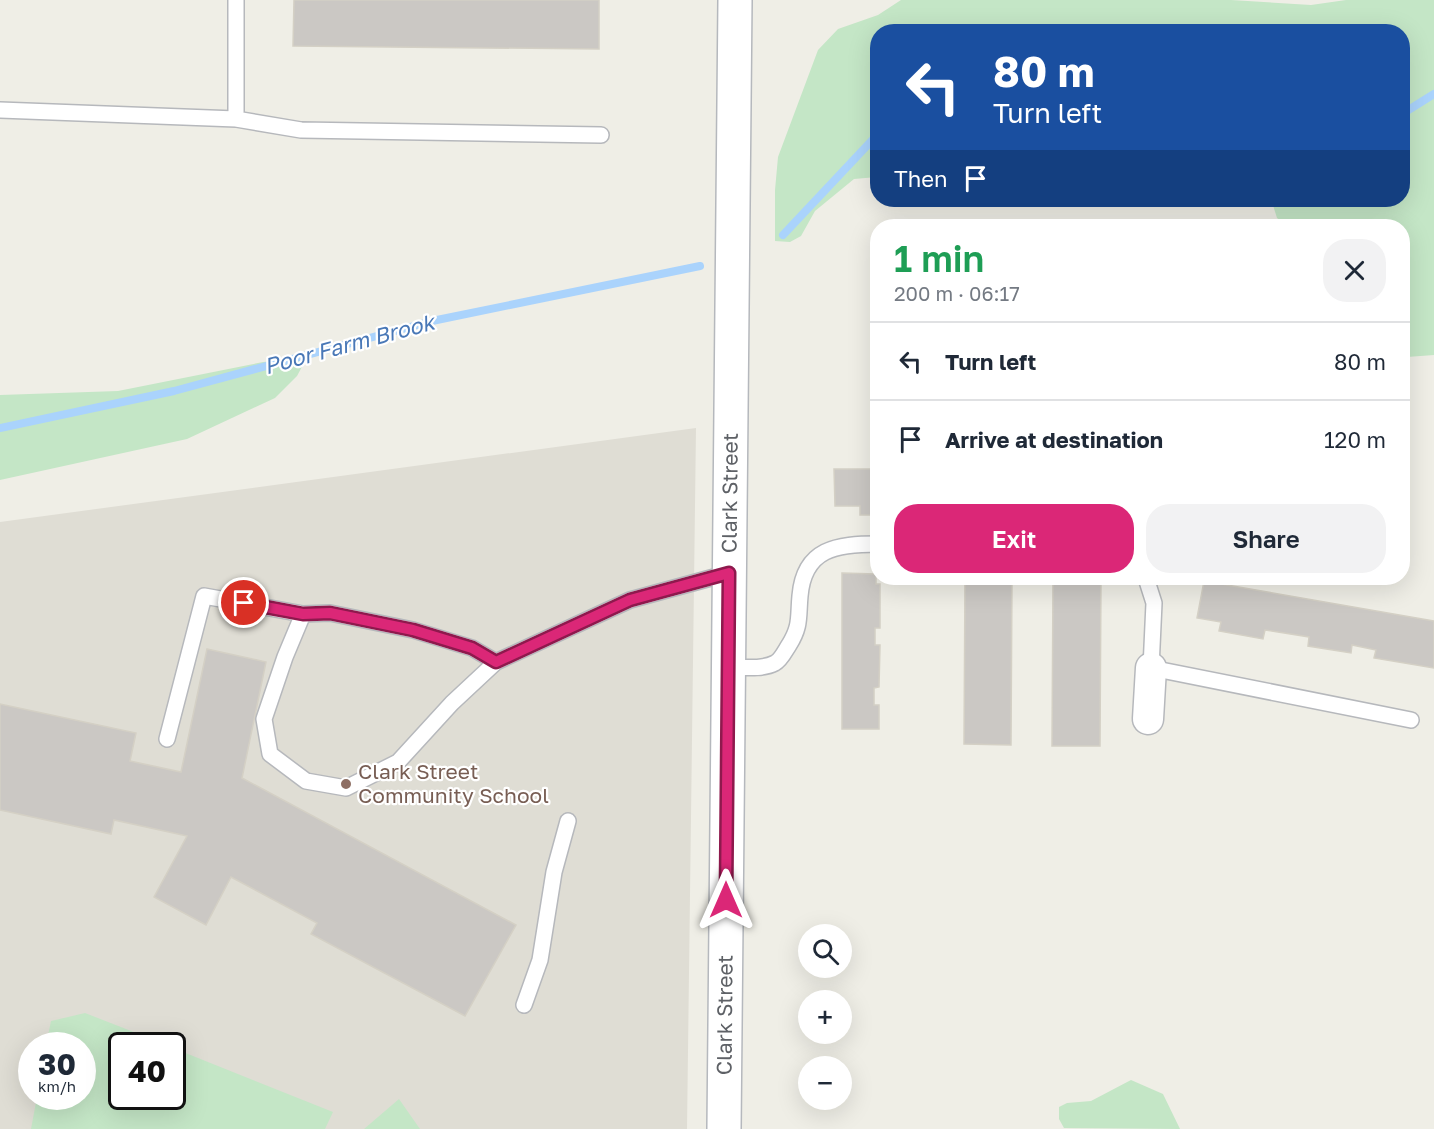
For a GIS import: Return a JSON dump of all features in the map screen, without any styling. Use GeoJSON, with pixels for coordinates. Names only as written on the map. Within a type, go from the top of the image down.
{"type":"FeatureCollection","features":[{"type":"Feature","properties":{"kind":"street","name":"Clark Street"},"geometry":{"type":"LineString","coordinates":[[724,1129],[735,0]]}},
{"type":"Feature","properties":{"kind":"street"},"geometry":{"type":"LineString","coordinates":[[1148,719],[1151,668]]}},
{"type":"Feature","properties":{"kind":"lane"},"geometry":{"type":"LineString","coordinates":[[236,0],[236,119]]}},
{"type":"Feature","properties":{"kind":"lane"},"geometry":{"type":"LineString","coordinates":[[0,110],[236,119],[301,130],[601,135]]}},
{"type":"Feature","properties":{"kind":"lane"},"geometry":{"type":"LineString","coordinates":[[728,667],[765,666],[776,663],[782,657],[800,622],[802,580],[814,558],[839,546],[870,544]]}},
{"type":"Feature","properties":{"kind":"lane"},"geometry":{"type":"LineString","coordinates":[[303,614],[285,657],[264,719],[270,753],[306,781],[346,788],[398,762],[452,702],[496,662],[630,600],[729,573]]}},
{"type":"Feature","properties":{"kind":"lane"},"geometry":{"type":"LineString","coordinates":[[1148,585],[1154,603],[1151,668],[1411,720]]}},
{"type":"Feature","properties":{"kind":"lane"},"geometry":{"type":"LineString","coordinates":[[167,738],[204,596],[303,614],[330,613],[413,630],[472,648],[496,662]]}},
{"type":"Feature","properties":{"kind":"lane"},"geometry":{"type":"LineString","coordinates":[[524,1005],[540,960],[554,872],[568,821]]}},
{"type":"Feature","properties":{"kind":"shaded area","name":"Clark Street Community School"},"geometry":{"type":"Polygon","coordinates":[[[696,428],[687,1129],[0,1129],[0,522],[696,428]]]}},
{"type":"Feature","properties":{"kind":"green space"},"geometry":{"type":"Polygon","coordinates":[[[901,0],[1231,0],[1311,5],[1346,0],[1434,0],[1434,355],[1410,357],[1410,219],[1278,219],[1274,207],[1410,207],[1410,24],[870,24],[870,178],[854,179],[815,211],[801,236],[790,242],[775,241],[775,190],[778,157],[818,50],[838,29],[878,15],[901,0]]]}},
{"type":"Feature","properties":{"kind":"green space"},"geometry":{"type":"Polygon","coordinates":[[[298,359],[304,363],[297,376],[275,398],[187,439],[0,480],[0,395],[118,391],[263,362],[298,359]]]}},
{"type":"Feature","properties":{"kind":"green space"},"geometry":{"type":"Polygon","coordinates":[[[85,1013],[134,1032],[108,1032],[108,1110],[186,1110],[186,1053],[333,1112],[325,1129],[31,1129],[35,1110],[96,1110],[96,1032],[49,1032],[51,1021],[85,1013]]]}},
{"type":"Feature","properties":{"kind":"green space"},"geometry":{"type":"Polygon","coordinates":[[[1131,1080],[1163,1094],[1180,1129],[1064,1128],[1059,1119],[1059,1107],[1067,1103],[1091,1101],[1131,1080]]]}},
{"type":"Feature","properties":{"kind":"green space"},"geometry":{"type":"Polygon","coordinates":[[[399,1099],[420,1129],[364,1129],[399,1099]]]}},
{"type":"Feature","properties":{"kind":"building"},"geometry":{"type":"Polygon","coordinates":[[[294,0],[599,0],[599,49],[293,46],[294,0]]]}},
{"type":"Feature","properties":{"kind":"building"},"geometry":{"type":"Polygon","coordinates":[[[834,469],[870,469],[870,515],[860,515],[860,506],[835,506],[834,469]]]}},
{"type":"Feature","properties":{"kind":"building"},"geometry":{"type":"Polygon","coordinates":[[[842,573],[870,574],[870,585],[880,585],[880,628],[875,628],[875,645],[880,645],[879,687],[874,688],[874,705],[879,705],[879,729],[842,729],[842,573]]]}},
{"type":"Feature","properties":{"kind":"building"},"geometry":{"type":"Polygon","coordinates":[[[965,585],[1012,585],[1011,745],[964,744],[965,585]]]}},
{"type":"Feature","properties":{"kind":"building"},"geometry":{"type":"Polygon","coordinates":[[[1053,585],[1101,585],[1100,746],[1052,746],[1053,585]]]}},
{"type":"Feature","properties":{"kind":"building"},"geometry":{"type":"Polygon","coordinates":[[[1203,585],[1227,585],[1434,621],[1434,668],[1374,658],[1376,650],[1352,645],[1351,653],[1308,646],[1309,637],[1265,630],[1263,639],[1219,631],[1221,622],[1197,618],[1203,585]]]}},
{"type":"Feature","properties":{"kind":"building"},"geometry":{"type":"Polygon","coordinates":[[[207,649],[266,662],[242,778],[516,925],[465,1016],[311,934],[317,923],[231,877],[206,925],[154,897],[187,836],[114,820],[111,834],[0,810],[0,704],[136,733],[130,761],[181,772],[207,649]]]}},
{"type":"Feature","properties":{"kind":"waterway","name":"Poor Farm Brook"},"geometry":{"type":"LineString","coordinates":[[1410,109],[1434,94]]}},
{"type":"Feature","properties":{"kind":"waterway","name":"Poor Farm Brook"},"geometry":{"type":"LineString","coordinates":[[783,235],[870,143]]}},
{"type":"Feature","properties":{"kind":"waterway","name":"Poor Farm Brook"},"geometry":{"type":"LineString","coordinates":[[0,428],[174,391],[432,321],[700,266]]}},
{"type":"Feature","properties":{"kind":"place","name":"Clark Street Community School"},"geometry":{"type":"Point","coordinates":[346,784]}},
{"type":"Feature","properties":{"kind":"route"},"geometry":{"type":"LineString","coordinates":[[244,603],[303,614],[330,613],[413,630],[472,648],[496,662],[630,600],[729,573],[726,900]]}}]}
